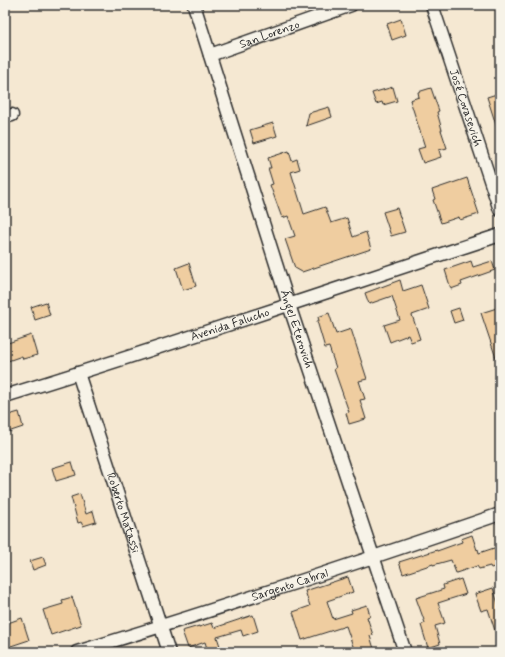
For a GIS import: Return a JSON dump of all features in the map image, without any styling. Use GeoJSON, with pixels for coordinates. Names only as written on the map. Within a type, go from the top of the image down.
{"type":"FeatureCollection","features":[{"type":"Feature","properties":{"kind":"street","name":"Ángel Eterovich"},"geometry":{"type":"LineString","coordinates":[[194,5],[289,304],[405,652]]}},
{"type":"Feature","properties":{"kind":"street","name":"San Lorenzo"},"geometry":{"type":"LineString","coordinates":[[210,55],[351,5]]}},
{"type":"Feature","properties":{"kind":"street","name":"José Covasevich"},"geometry":{"type":"LineString","coordinates":[[432,5],[500,210]]}},
{"type":"Feature","properties":{"kind":"street","name":"Avenida Falucho"},"geometry":{"type":"LineString","coordinates":[[5,396],[500,234]]}},
{"type":"Feature","properties":{"kind":"street","name":"Roberto Matassi"},"geometry":{"type":"LineString","coordinates":[[78,373],[169,652]]}},
{"type":"Feature","properties":{"kind":"street","name":"Sargento Cabral"},"geometry":{"type":"LineString","coordinates":[[77,652],[161,627],[500,514]]}},
{"type":"Feature","properties":{"kind":"building"},"geometry":{"type":"Polygon","coordinates":[[[401,19],[406,35],[392,40],[387,24],[401,19]]]}},
{"type":"Feature","properties":{"kind":"building"},"geometry":{"type":"Polygon","coordinates":[[[393,87],[397,101],[383,105],[382,102],[376,104],[372,93],[393,87]]]}},
{"type":"Feature","properties":{"kind":"building"},"geometry":{"type":"Polygon","coordinates":[[[431,88],[439,111],[437,112],[447,148],[439,150],[441,157],[423,163],[418,149],[425,147],[410,100],[419,97],[418,92],[431,88]]]}},
{"type":"Feature","properties":{"kind":"building"},"geometry":{"type":"Polygon","coordinates":[[[500,93],[500,130],[498,131],[487,97],[500,93]]]}},
{"type":"Feature","properties":{"kind":"building"},"geometry":{"type":"Polygon","coordinates":[[[329,107],[332,117],[306,126],[309,113],[329,107]]]}},
{"type":"Feature","properties":{"kind":"building"},"geometry":{"type":"Polygon","coordinates":[[[273,123],[277,136],[254,143],[250,130],[273,123]]]}},
{"type":"Feature","properties":{"kind":"building"},"geometry":{"type":"Polygon","coordinates":[[[289,151],[292,161],[297,159],[300,169],[291,172],[304,214],[325,207],[331,223],[347,218],[353,237],[366,232],[371,249],[302,272],[295,268],[285,239],[295,236],[288,216],[282,218],[270,185],[273,184],[268,168],[271,168],[268,158],[289,151]]]}},
{"type":"Feature","properties":{"kind":"building"},"geometry":{"type":"Polygon","coordinates":[[[467,178],[479,214],[460,220],[459,217],[441,223],[433,200],[435,199],[432,190],[467,178]]]}},
{"type":"Feature","properties":{"kind":"building"},"geometry":{"type":"Polygon","coordinates":[[[397,208],[405,232],[391,236],[383,212],[397,208]]]}},
{"type":"Feature","properties":{"kind":"building"},"geometry":{"type":"Polygon","coordinates":[[[471,261],[473,267],[492,261],[495,270],[461,282],[462,285],[451,289],[445,270],[471,261]]]}},
{"type":"Feature","properties":{"kind":"building"},"geometry":{"type":"Polygon","coordinates":[[[189,263],[196,286],[183,290],[176,268],[189,263]]]}},
{"type":"Feature","properties":{"kind":"building"},"geometry":{"type":"Polygon","coordinates":[[[400,280],[403,291],[421,285],[429,309],[412,315],[420,339],[411,342],[408,335],[390,342],[384,325],[400,320],[392,296],[369,304],[365,293],[400,280]]]}},
{"type":"Feature","properties":{"kind":"building"},"geometry":{"type":"Polygon","coordinates":[[[46,302],[50,315],[35,320],[31,307],[46,302]]]}},
{"type":"Feature","properties":{"kind":"building"},"geometry":{"type":"Polygon","coordinates":[[[500,307],[500,364],[498,364],[481,313],[500,307]]]}},
{"type":"Feature","properties":{"kind":"building"},"geometry":{"type":"Polygon","coordinates":[[[459,308],[463,320],[454,323],[450,311],[459,308]]]}},
{"type":"Feature","properties":{"kind":"building"},"geometry":{"type":"Polygon","coordinates":[[[329,313],[336,334],[351,329],[367,379],[359,381],[365,399],[360,400],[366,419],[349,424],[346,413],[349,412],[334,369],[336,368],[329,347],[325,348],[317,321],[319,321],[318,317],[329,313]]]}},
{"type":"Feature","properties":{"kind":"building"},"geometry":{"type":"Polygon","coordinates":[[[31,335],[37,355],[23,359],[22,356],[5,362],[5,344],[31,335]]]}},
{"type":"Feature","properties":{"kind":"building"},"geometry":{"type":"Polygon","coordinates":[[[19,412],[23,427],[5,433],[5,416],[19,412]]]}},
{"type":"Feature","properties":{"kind":"building"},"geometry":{"type":"Polygon","coordinates":[[[72,462],[76,475],[56,481],[52,468],[72,462]]]}},
{"type":"Feature","properties":{"kind":"building"},"geometry":{"type":"Polygon","coordinates":[[[80,494],[86,514],[93,511],[96,522],[83,526],[81,522],[78,523],[71,497],[80,494]]]}},
{"type":"Feature","properties":{"kind":"building"},"geometry":{"type":"Polygon","coordinates":[[[472,535],[479,553],[500,546],[500,565],[491,568],[490,566],[479,569],[477,566],[456,573],[451,560],[403,574],[399,562],[462,542],[461,539],[472,535]]]}},
{"type":"Feature","properties":{"kind":"building"},"geometry":{"type":"Polygon","coordinates":[[[43,557],[46,565],[33,570],[30,561],[43,557]]]}},
{"type":"Feature","properties":{"kind":"building"},"geometry":{"type":"Polygon","coordinates":[[[348,577],[353,592],[327,601],[333,619],[352,613],[351,610],[367,605],[370,616],[367,617],[373,635],[370,636],[375,652],[355,652],[346,626],[302,640],[293,612],[310,606],[305,591],[348,577]]]}},
{"type":"Feature","properties":{"kind":"building"},"geometry":{"type":"Polygon","coordinates":[[[461,579],[466,594],[438,603],[445,623],[435,626],[440,644],[428,648],[421,625],[425,623],[416,598],[444,589],[443,585],[461,579]]]}},
{"type":"Feature","properties":{"kind":"building"},"geometry":{"type":"Polygon","coordinates":[[[493,588],[500,610],[500,640],[498,640],[488,609],[481,611],[475,594],[493,588]]]}},
{"type":"Feature","properties":{"kind":"building"},"geometry":{"type":"Polygon","coordinates":[[[72,597],[81,625],[51,635],[43,610],[63,604],[62,600],[72,597]]]}},
{"type":"Feature","properties":{"kind":"building"},"geometry":{"type":"Polygon","coordinates":[[[253,615],[258,631],[243,636],[241,630],[217,637],[222,652],[208,652],[205,642],[188,648],[182,631],[212,623],[214,628],[253,615]]]}},
{"type":"Feature","properties":{"kind":"building"},"geometry":{"type":"Polygon","coordinates":[[[22,618],[29,640],[5,648],[5,624],[22,618]]]}}]}
